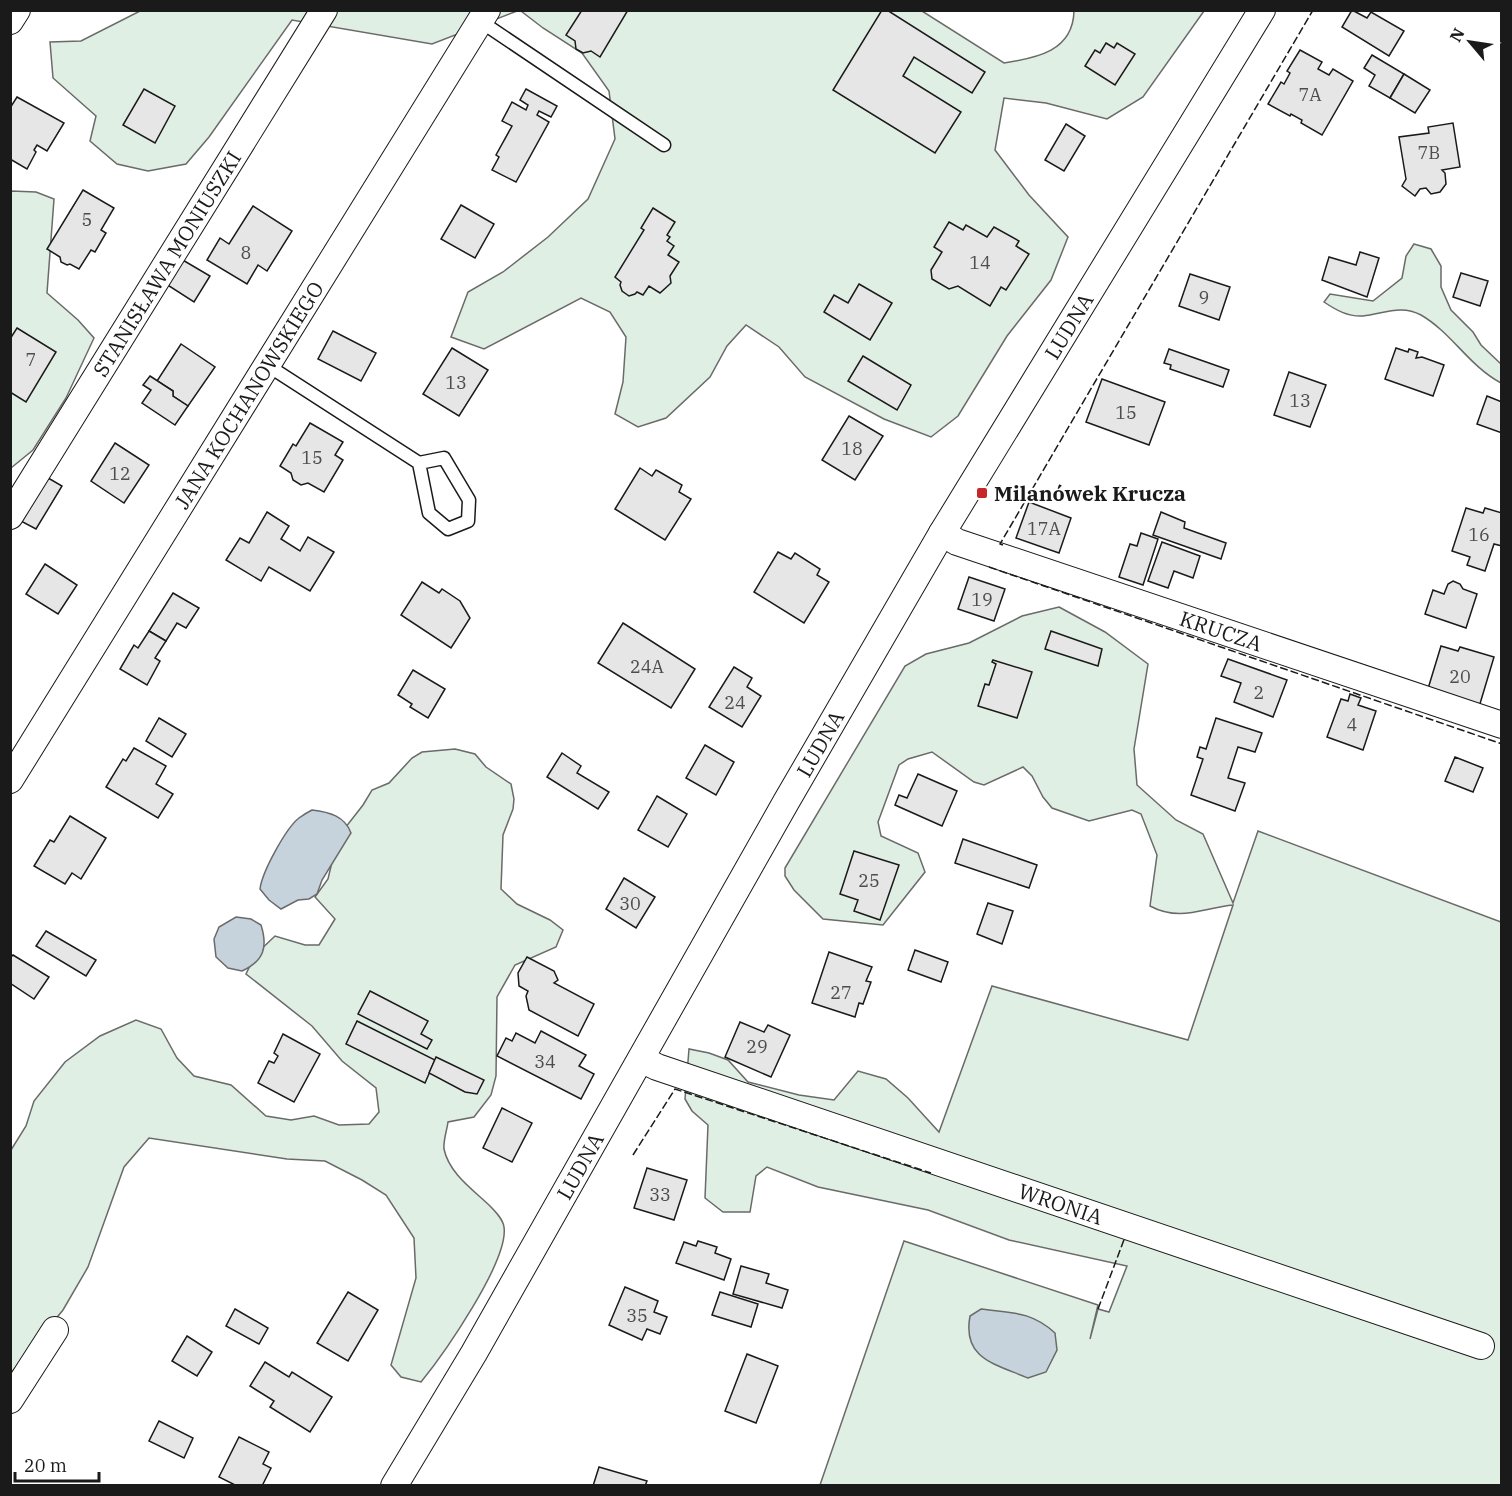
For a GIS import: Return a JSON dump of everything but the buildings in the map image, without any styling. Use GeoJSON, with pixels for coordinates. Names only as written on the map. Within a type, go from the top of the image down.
{"type":"FeatureCollection","features":[{"type":"Feature","properties":{"kind":"street"},"geometry":{"type":"LineString","coordinates":[[10,21],[17,10]]}},
{"type":"Feature","properties":{"kind":"street","name":"STANISŁAWA MONIUSZKI"},"geometry":{"type":"LineString","coordinates":[[10,516],[324,10]]}},
{"type":"Feature","properties":{"kind":"street","name":"LUDNA"},"geometry":{"type":"LineString","coordinates":[[394,1485],[480,1343],[786,802],[942,533],[1262,10]]}},
{"type":"Feature","properties":{"kind":"street","name":"JANA KOCHANOWSKIEGO"},"geometry":{"type":"LineString","coordinates":[[10,780],[483,16]]}},
{"type":"Feature","properties":{"kind":"street","name":"KRUCZA"},"geometry":{"type":"LineString","coordinates":[[942,533],[957,542],[1502,725]]}},
{"type":"Feature","properties":{"kind":"street","name":"WRONIA"},"geometry":{"type":"LineString","coordinates":[[641,1059],[668,1071],[1482,1346]]}},
{"type":"Feature","properties":{"kind":"street"},"geometry":{"type":"LineString","coordinates":[[10,1400],[55,1330]]}},
{"type":"Feature","properties":{"kind":"lane"},"geometry":{"type":"LineString","coordinates":[[483,16],[664,145]]}},
{"type":"Feature","properties":{"kind":"lane"},"geometry":{"type":"LineString","coordinates":[[267,365],[419,463],[444,458],[469,500],[468,520],[448,529],[429,513],[419,463]]}},
{"type":"Feature","properties":{"kind":"green space"},"geometry":{"type":"Polygon","coordinates":[[[140,11],[517,11],[432,44],[292,20],[209,137],[186,164],[148,171],[117,164],[90,141],[96,116],[53,78],[50,42],[81,41],[140,11]]]}},
{"type":"Feature","properties":{"kind":"green space"},"geometry":{"type":"Polygon","coordinates":[[[521,11],[922,11],[1004,63],[1040,55],[1060,44],[1072,25],[1074,11],[1204,11],[1143,97],[1107,119],[1046,103],[1004,98],[995,150],[1029,195],[1068,237],[1051,280],[1007,336],[958,416],[931,437],[884,419],[805,377],[779,347],[746,325],[727,346],[710,377],[666,418],[638,427],[615,414],[623,382],[626,337],[610,312],[581,298],[484,349],[451,337],[468,292],[503,272],[548,237],[588,199],[615,139],[609,91],[582,53],[521,11]]]}},
{"type":"Feature","properties":{"kind":"green space"},"geometry":{"type":"Polygon","coordinates":[[[11,191],[36,192],[54,199],[47,293],[78,320],[94,338],[66,398],[33,450],[11,468],[11,191]]]}},
{"type":"Feature","properties":{"kind":"green space"},"geometry":{"type":"Polygon","coordinates":[[[1414,244],[1431,249],[1441,266],[1441,287],[1451,310],[1501,364],[1501,383],[1479,368],[1442,331],[1421,315],[1399,310],[1363,316],[1352,315],[1324,302],[1330,294],[1373,301],[1402,278],[1406,256],[1414,244]]]}},
{"type":"Feature","properties":{"kind":"green space"},"geometry":{"type":"Polygon","coordinates":[[[1059,607],[1105,632],[1148,664],[1134,749],[1137,785],[1176,820],[1203,834],[1233,903],[1258,831],[1501,922],[1501,1485],[820,1485],[904,1241],[1098,1305],[1090,1339],[1098,1309],[1109,1312],[1127,1266],[1009,1240],[928,1210],[818,1187],[767,1167],[756,1176],[750,1212],[723,1212],[705,1198],[708,1125],[692,1111],[685,1099],[689,1049],[728,1060],[748,1082],[799,1095],[834,1100],[858,1071],[886,1079],[908,1098],[939,1132],[992,986],[1188,1040],[1233,905],[1182,914],[1161,911],[1150,906],[1157,855],[1141,814],[1132,810],[1089,821],[1052,808],[1043,797],[1032,776],[1023,767],[984,785],[974,782],[932,752],[908,759],[899,765],[878,822],[881,836],[918,853],[925,872],[883,925],[823,919],[794,890],[785,876],[785,868],[905,666],[926,654],[969,643],[1022,616],[1059,607]]]}},
{"type":"Feature","properties":{"kind":"green space"},"geometry":{"type":"Polygon","coordinates":[[[455,749],[475,754],[486,767],[511,784],[514,799],[513,809],[503,835],[501,889],[517,904],[550,920],[563,930],[556,947],[515,965],[497,997],[496,1076],[491,1095],[474,1117],[448,1122],[444,1149],[451,1166],[462,1180],[496,1212],[504,1227],[503,1242],[486,1284],[444,1351],[421,1382],[401,1377],[391,1365],[416,1278],[414,1238],[386,1195],[325,1161],[287,1159],[149,1138],[124,1167],[88,1267],[63,1310],[11,1373],[11,1150],[26,1126],[34,1101],[65,1062],[100,1036],[136,1020],[161,1029],[177,1058],[194,1076],[231,1085],[266,1116],[291,1120],[314,1116],[339,1125],[369,1124],[379,1112],[376,1088],[342,1061],[312,1026],[246,974],[255,955],[275,936],[305,945],[319,945],[335,919],[315,897],[328,879],[338,837],[372,790],[389,783],[412,758],[422,752],[455,749]]]}},
{"type":"Feature","properties":{"kind":"shaded area"},"geometry":{"type":"Polygon","coordinates":[[[312,810],[336,816],[345,823],[351,833],[322,880],[317,894],[281,909],[260,889],[262,881],[281,840],[299,818],[312,810]]]}},
{"type":"Feature","properties":{"kind":"shaded area"},"geometry":{"type":"Polygon","coordinates":[[[236,917],[251,919],[261,925],[264,940],[260,958],[242,971],[228,968],[216,957],[214,939],[219,927],[236,917]]]}},
{"type":"Feature","properties":{"kind":"shaded area"},"geometry":{"type":"Polygon","coordinates":[[[981,1309],[1029,1317],[1055,1333],[1057,1350],[1046,1372],[1028,1378],[993,1364],[976,1351],[971,1342],[970,1316],[981,1309]]]}},
{"type":"Feature","properties":{"kind":"fence"},"geometry":{"type":"LineString","coordinates":[[1003,545],[1000,544],[1313,10]]}},
{"type":"Feature","properties":{"kind":"fence"},"geometry":{"type":"LineString","coordinates":[[989,567],[1502,744]]}},
{"type":"Feature","properties":{"kind":"fence"},"geometry":{"type":"LineString","coordinates":[[633,1155],[675,1089],[931,1173]]}},
{"type":"Feature","properties":{"kind":"fence"},"geometry":{"type":"LineString","coordinates":[[1098,1309],[1125,1237]]}},
{"type":"Feature","properties":{"kind":"place","name":"Milanówek Krucza"},"geometry":{"type":"Point","coordinates":[982,493]}}]}
